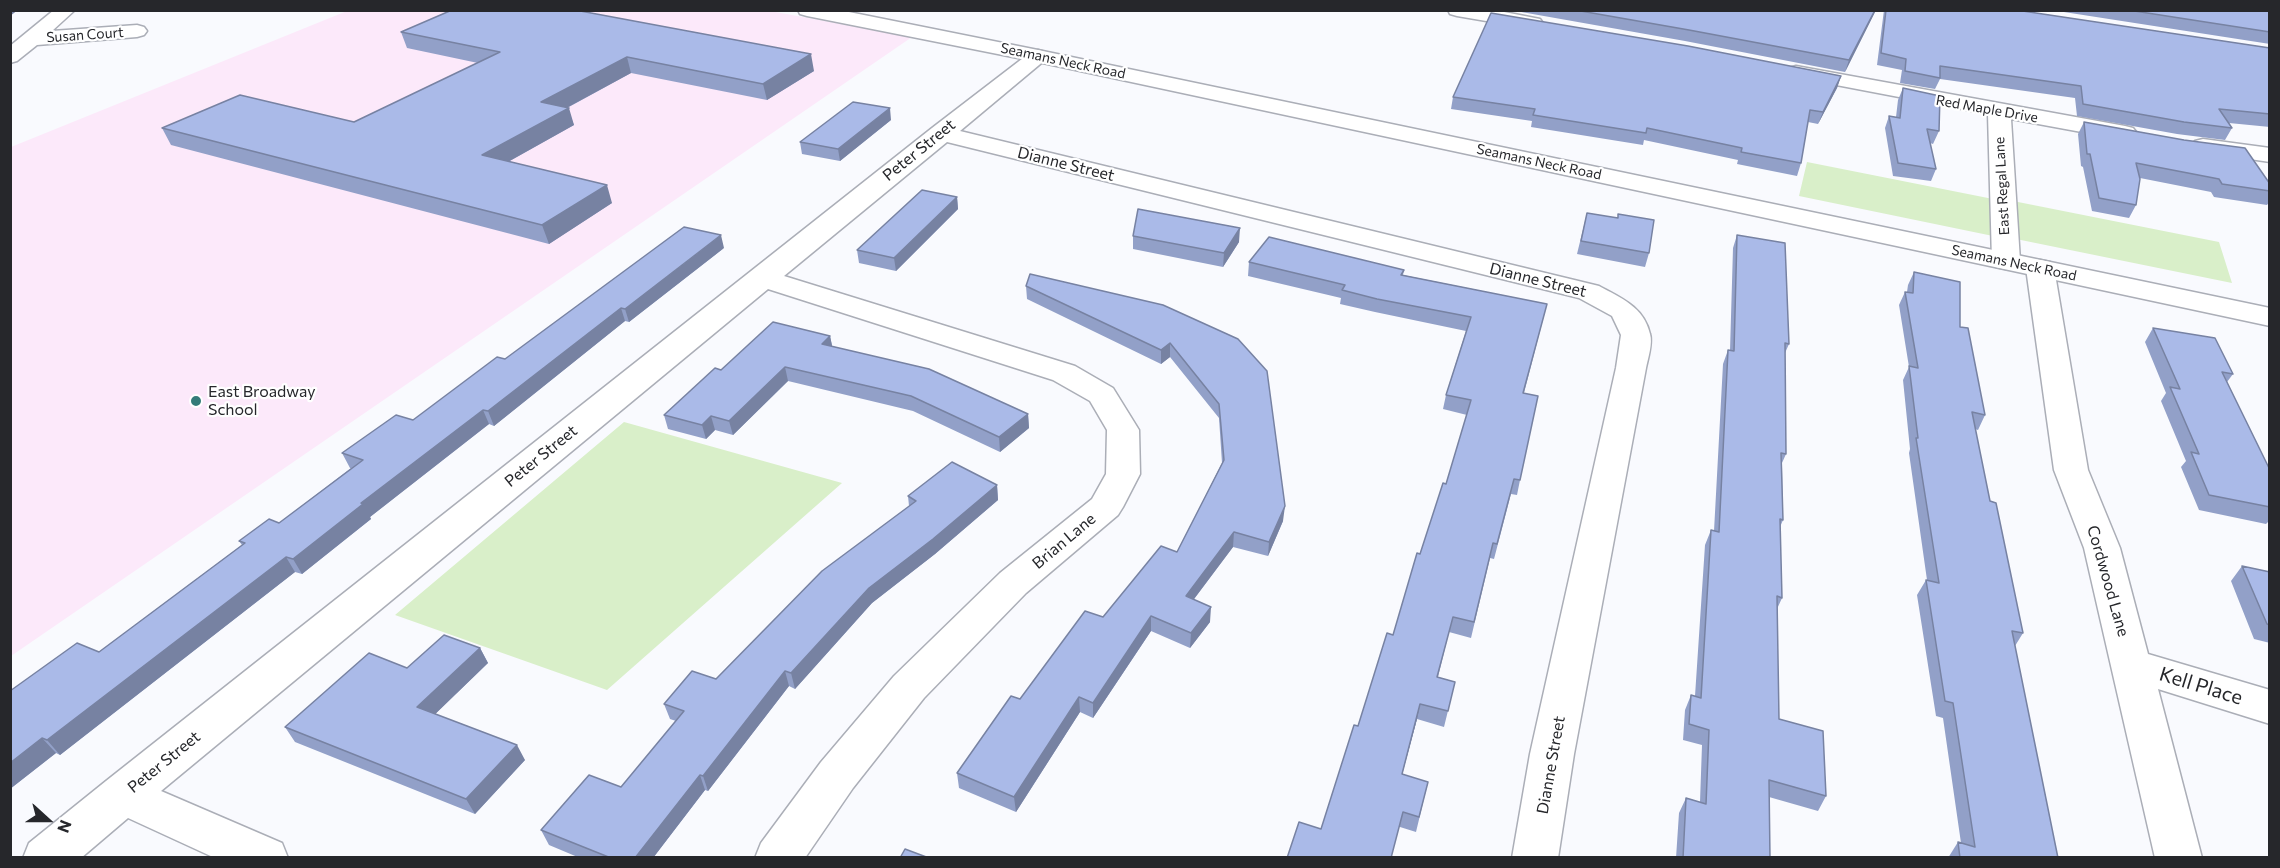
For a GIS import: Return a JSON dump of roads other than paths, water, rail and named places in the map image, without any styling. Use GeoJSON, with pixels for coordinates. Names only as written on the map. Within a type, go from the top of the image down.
{"type":"FeatureCollection","features":[{"type":"Feature","properties":{"kind":"street"},"geometry":{"type":"LineString","coordinates":[[10,57],[66,10]]}},
{"type":"Feature","properties":{"kind":"street","name":"Seamans Neck Road"},"geometry":{"type":"LineString","coordinates":[[807,10],[1038,56],[2270,317]]}},
{"type":"Feature","properties":{"kind":"street"},"geometry":{"type":"LineString","coordinates":[[1457,10],[1556,27]]}},
{"type":"Feature","properties":{"kind":"street","name":"Susan Court"},"geometry":{"type":"LineString","coordinates":[[33,39],[137,31]]}},
{"type":"Feature","properties":{"kind":"street","name":"Peter Street"},"geometry":{"type":"LineString","coordinates":[[46,858],[1038,56]]}},
{"type":"Feature","properties":{"kind":"street","name":"Red Maple Drive"},"geometry":{"type":"LineString","coordinates":[[1773,67],[2144,137]]}},
{"type":"Feature","properties":{"kind":"street","name":"East Regal Lane"},"geometry":{"type":"LineString","coordinates":[[1999,111],[2023,265]]}},
{"type":"Feature","properties":{"kind":"street","name":"Dianne Street"},"geometry":{"type":"LineString","coordinates":[[940,133],[1589,292],[1624,311],[1636,335],[1631,368],[1552,754],[1535,858]]}},
{"type":"Feature","properties":{"kind":"street"},"geometry":{"type":"LineString","coordinates":[[2187,144],[2270,155]]}},
{"type":"Feature","properties":{"kind":"street","name":"Cordwood Lane"},"geometry":{"type":"LineString","coordinates":[[2023,265],[2071,470],[2102,548],[2180,858]]}},
{"type":"Feature","properties":{"kind":"street","name":"Brian Lane"},"geometry":{"type":"LineString","coordinates":[[761,278],[1064,373],[1102,395],[1123,430],[1123,474],[1105,507],[1013,583],[909,687],[837,776],[778,858]]}},
{"type":"Feature","properties":{"kind":"street","name":"Kell Place"},"geometry":{"type":"LineString","coordinates":[[2132,665],[2270,707]]}},
{"type":"Feature","properties":{"kind":"street"},"geometry":{"type":"LineString","coordinates":[[123,795],[265,858]]}},
{"type":"Feature","properties":{"kind":"place","name":"East Broadway School"},"geometry":{"type":"Point","coordinates":[196,401]}}]}
